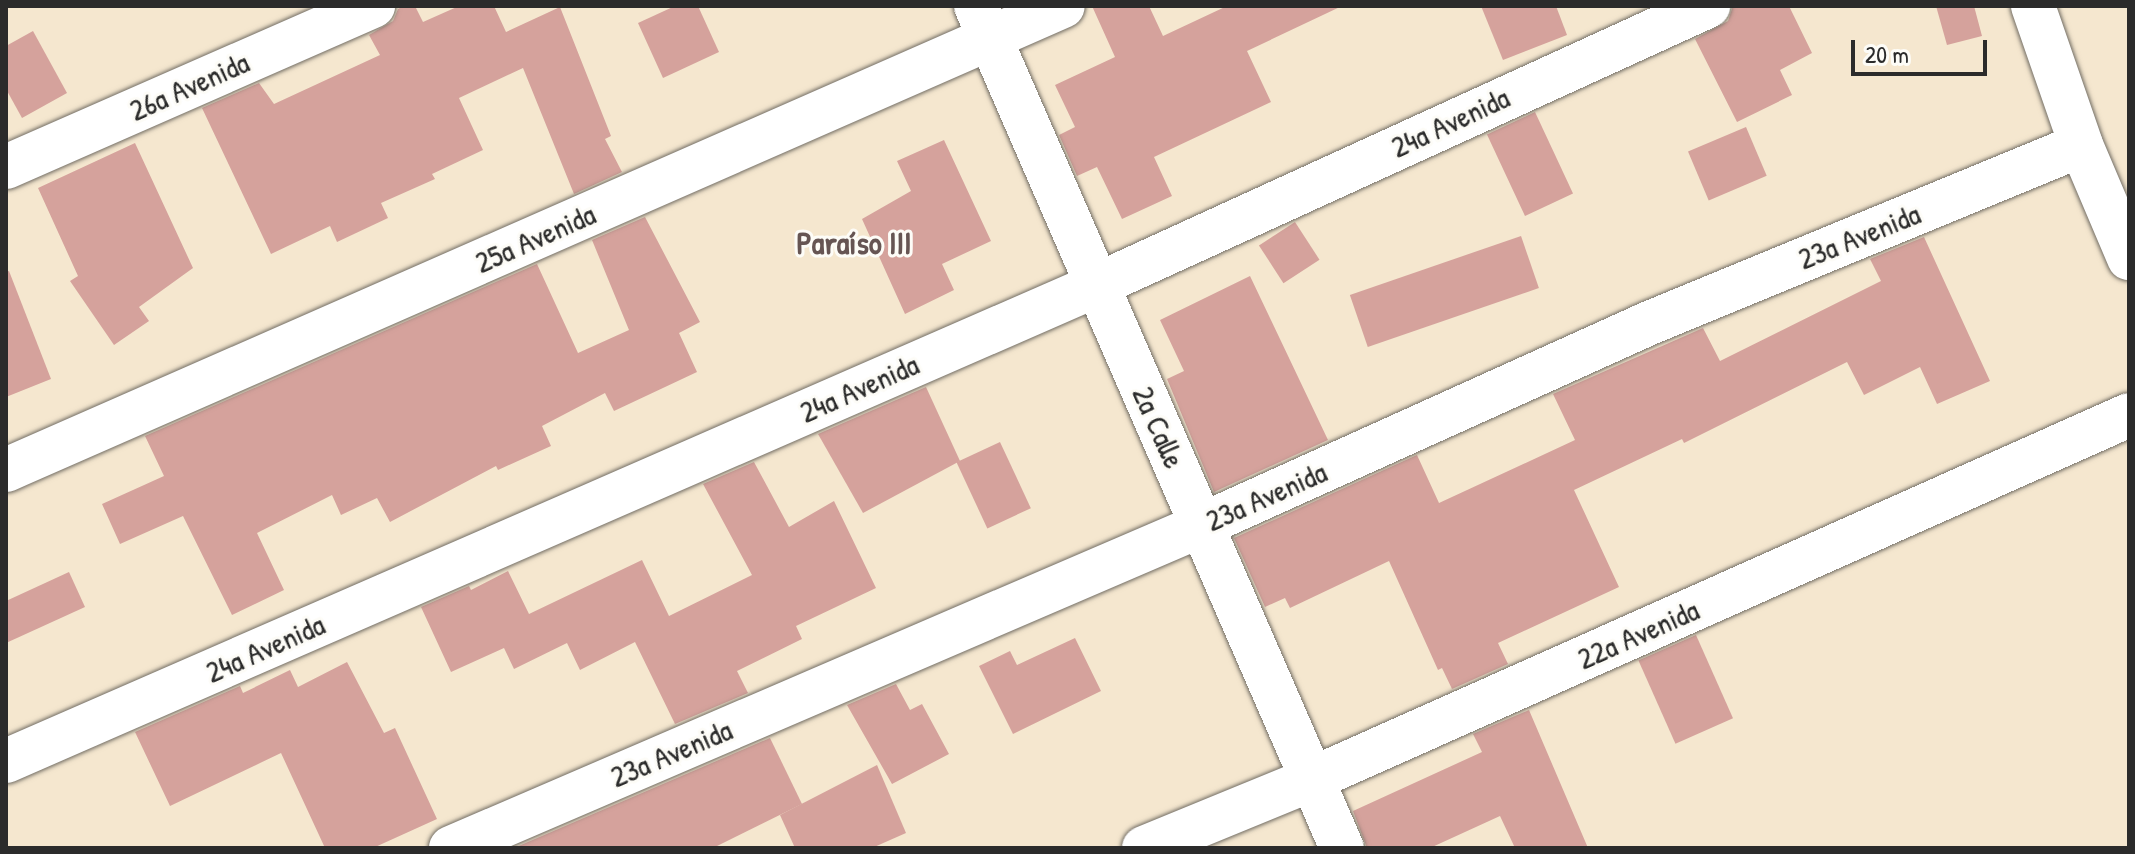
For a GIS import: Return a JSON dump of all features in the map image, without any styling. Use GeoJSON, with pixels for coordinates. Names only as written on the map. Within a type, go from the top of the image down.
{"type":"FeatureCollection","features":[{"type":"Feature","properties":{"kind":"street","name":"26a Avenida"},"geometry":{"type":"LineString","coordinates":[[6,167],[373,6]]}},
{"type":"Feature","properties":{"kind":"street","name":"25a Avenida"},"geometry":{"type":"LineString","coordinates":[[6,470],[983,22],[1063,6]]}},
{"type":"Feature","properties":{"kind":"street","name":"24a Avenida"},"geometry":{"type":"LineString","coordinates":[[6,761],[1097,285],[1708,6]]}},
{"type":"Feature","properties":{"kind":"street"},"geometry":{"type":"LineString","coordinates":[[2033,6],[2081,145],[2129,258]]}},
{"type":"Feature","properties":{"kind":"street","name":"2a Calle"},"geometry":{"type":"LineString","coordinates":[[983,22],[1342,848]]}},
{"type":"Feature","properties":{"kind":"street","name":"23a Avenida"},"geometry":{"type":"LineString","coordinates":[[451,848],[1202,525],[1647,324],[2081,145]]}},
{"type":"Feature","properties":{"kind":"street","name":"22a Avenida"},"geometry":{"type":"LineString","coordinates":[[1144,848],[1312,779],[2129,415]]}},
{"type":"Feature","properties":{"kind":"building"},"geometry":{"type":"Polygon","coordinates":[[[415,6],[423,22],[459,6],[494,6],[506,32],[560,7],[611,136],[605,139],[622,172],[574,194],[523,68],[459,98],[483,150],[432,174],[435,179],[381,203],[388,218],[337,242],[330,226],[271,254],[202,108],[259,83],[274,104],[380,55],[369,35],[393,21],[398,9],[415,6]]]}},
{"type":"Feature","properties":{"kind":"building"},"geometry":{"type":"Polygon","coordinates":[[[675,6],[698,6],[719,52],[663,78],[638,23],[675,6]]]}},
{"type":"Feature","properties":{"kind":"building"},"geometry":{"type":"Polygon","coordinates":[[[1092,6],[1149,6],[1163,36],[1227,6],[1342,6],[1247,51],[1271,102],[1154,157],[1172,196],[1122,219],[1097,167],[1077,176],[1059,135],[1075,127],[1055,85],[1115,57],[1092,6]]]}},
{"type":"Feature","properties":{"kind":"building"},"geometry":{"type":"Polygon","coordinates":[[[1481,6],[1556,6],[1567,35],[1503,60],[1481,6]]]}},
{"type":"Feature","properties":{"kind":"building"},"geometry":{"type":"Polygon","coordinates":[[[1733,6],[1789,6],[1812,53],[1780,70],[1792,95],[1737,122],[1695,39],[1728,21],[1733,6]]]}},
{"type":"Feature","properties":{"kind":"building"},"geometry":{"type":"Polygon","coordinates":[[[1936,6],[1974,6],[1982,36],[1947,45],[1936,6]]]}},
{"type":"Feature","properties":{"kind":"building"},"geometry":{"type":"Polygon","coordinates":[[[33,31],[67,93],[22,118],[6,89],[6,46],[33,31]]]}},
{"type":"Feature","properties":{"kind":"building"},"geometry":{"type":"Polygon","coordinates":[[[1535,112],[1573,194],[1525,216],[1487,134],[1535,112]]]}},
{"type":"Feature","properties":{"kind":"building"},"geometry":{"type":"Polygon","coordinates":[[[1746,127],[1767,176],[1709,200],[1688,152],[1746,127]]]}},
{"type":"Feature","properties":{"kind":"building"},"geometry":{"type":"Polygon","coordinates":[[[944,140],[991,241],[942,264],[954,290],[905,314],[862,219],[911,191],[897,161],[944,140]]]}},
{"type":"Feature","properties":{"kind":"building"},"geometry":{"type":"Polygon","coordinates":[[[135,143],[193,268],[139,307],[149,321],[114,345],[70,281],[78,276],[38,188],[135,143]]]}},
{"type":"Feature","properties":{"kind":"building"},"geometry":{"type":"Polygon","coordinates":[[[645,217],[700,322],[679,333],[697,372],[614,411],[605,393],[542,426],[551,446],[498,470],[496,466],[390,522],[377,498],[341,515],[332,495],[257,533],[284,590],[232,615],[183,516],[120,544],[102,504],[164,476],[145,436],[537,264],[578,353],[629,330],[592,240],[645,217]]]}},
{"type":"Feature","properties":{"kind":"building"},"geometry":{"type":"Polygon","coordinates":[[[1295,222],[1320,260],[1283,283],[1259,245],[1295,222]]]}},
{"type":"Feature","properties":{"kind":"building"},"geometry":{"type":"Polygon","coordinates":[[[1521,236],[1539,288],[1368,347],[1350,295],[1521,236]]]}},
{"type":"Feature","properties":{"kind":"building"},"geometry":{"type":"Polygon","coordinates":[[[1924,237],[1990,381],[1937,404],[1920,367],[1864,395],[1847,362],[1684,443],[1682,439],[1574,490],[1619,587],[1498,643],[1508,664],[1452,689],[1442,668],[1438,670],[1389,561],[1290,608],[1285,598],[1265,607],[1234,538],[1417,455],[1439,503],[1575,440],[1553,394],[1703,328],[1720,361],[1881,281],[1870,259],[1924,237]]]}},
{"type":"Feature","properties":{"kind":"building"},"geometry":{"type":"Polygon","coordinates":[[[9,271],[51,379],[6,397],[6,272],[9,271]]]}},
{"type":"Feature","properties":{"kind":"building"},"geometry":{"type":"Polygon","coordinates":[[[1250,276],[1328,440],[1214,492],[1167,379],[1184,371],[1160,320],[1250,276]]]}},
{"type":"Feature","properties":{"kind":"building"},"geometry":{"type":"Polygon","coordinates":[[[926,387],[960,461],[863,513],[818,434],[926,387]]]}},
{"type":"Feature","properties":{"kind":"building"},"geometry":{"type":"Polygon","coordinates":[[[1000,442],[1031,508],[987,528],[956,462],[1000,442]]]}},
{"type":"Feature","properties":{"kind":"building"},"geometry":{"type":"Polygon","coordinates":[[[754,462],[789,527],[834,501],[876,588],[796,626],[802,639],[737,671],[748,693],[675,724],[635,642],[580,670],[567,643],[514,669],[504,648],[451,672],[421,607],[469,586],[471,590],[508,571],[529,614],[642,560],[669,616],[752,575],[703,484],[754,462]]]}},
{"type":"Feature","properties":{"kind":"building"},"geometry":{"type":"Polygon","coordinates":[[[69,572],[85,607],[6,643],[6,601],[69,572]]]}},
{"type":"Feature","properties":{"kind":"building"},"geometry":{"type":"Polygon","coordinates":[[[1696,635],[1733,718],[1675,744],[1638,661],[1696,635]]]}},
{"type":"Feature","properties":{"kind":"building"},"geometry":{"type":"Polygon","coordinates":[[[1075,638],[1101,691],[1013,734],[979,666],[1010,651],[1017,665],[1075,638]]]}},
{"type":"Feature","properties":{"kind":"building"},"geometry":{"type":"Polygon","coordinates":[[[347,662],[384,733],[395,728],[437,819],[373,848],[325,848],[281,753],[170,806],[135,732],[240,686],[243,693],[290,670],[298,687],[347,662]]]}},
{"type":"Feature","properties":{"kind":"building"},"geometry":{"type":"Polygon","coordinates":[[[896,684],[910,710],[922,704],[949,754],[892,784],[847,705],[896,684]]]}},
{"type":"Feature","properties":{"kind":"building"},"geometry":{"type":"Polygon","coordinates":[[[1529,710],[1588,848],[1515,848],[1500,816],[1430,848],[1367,848],[1353,811],[1482,752],[1473,734],[1529,710]]]}},
{"type":"Feature","properties":{"kind":"building"},"geometry":{"type":"Polygon","coordinates":[[[770,738],[802,804],[713,848],[514,848],[770,738]]]}},
{"type":"Feature","properties":{"kind":"building"},"geometry":{"type":"Polygon","coordinates":[[[877,765],[906,833],[872,848],[795,848],[780,815],[877,765]]]}},
{"type":"Feature","properties":{"kind":"district","name":"Paraíso III"},"geometry":{"type":"Point","coordinates":[854,243]}}]}
